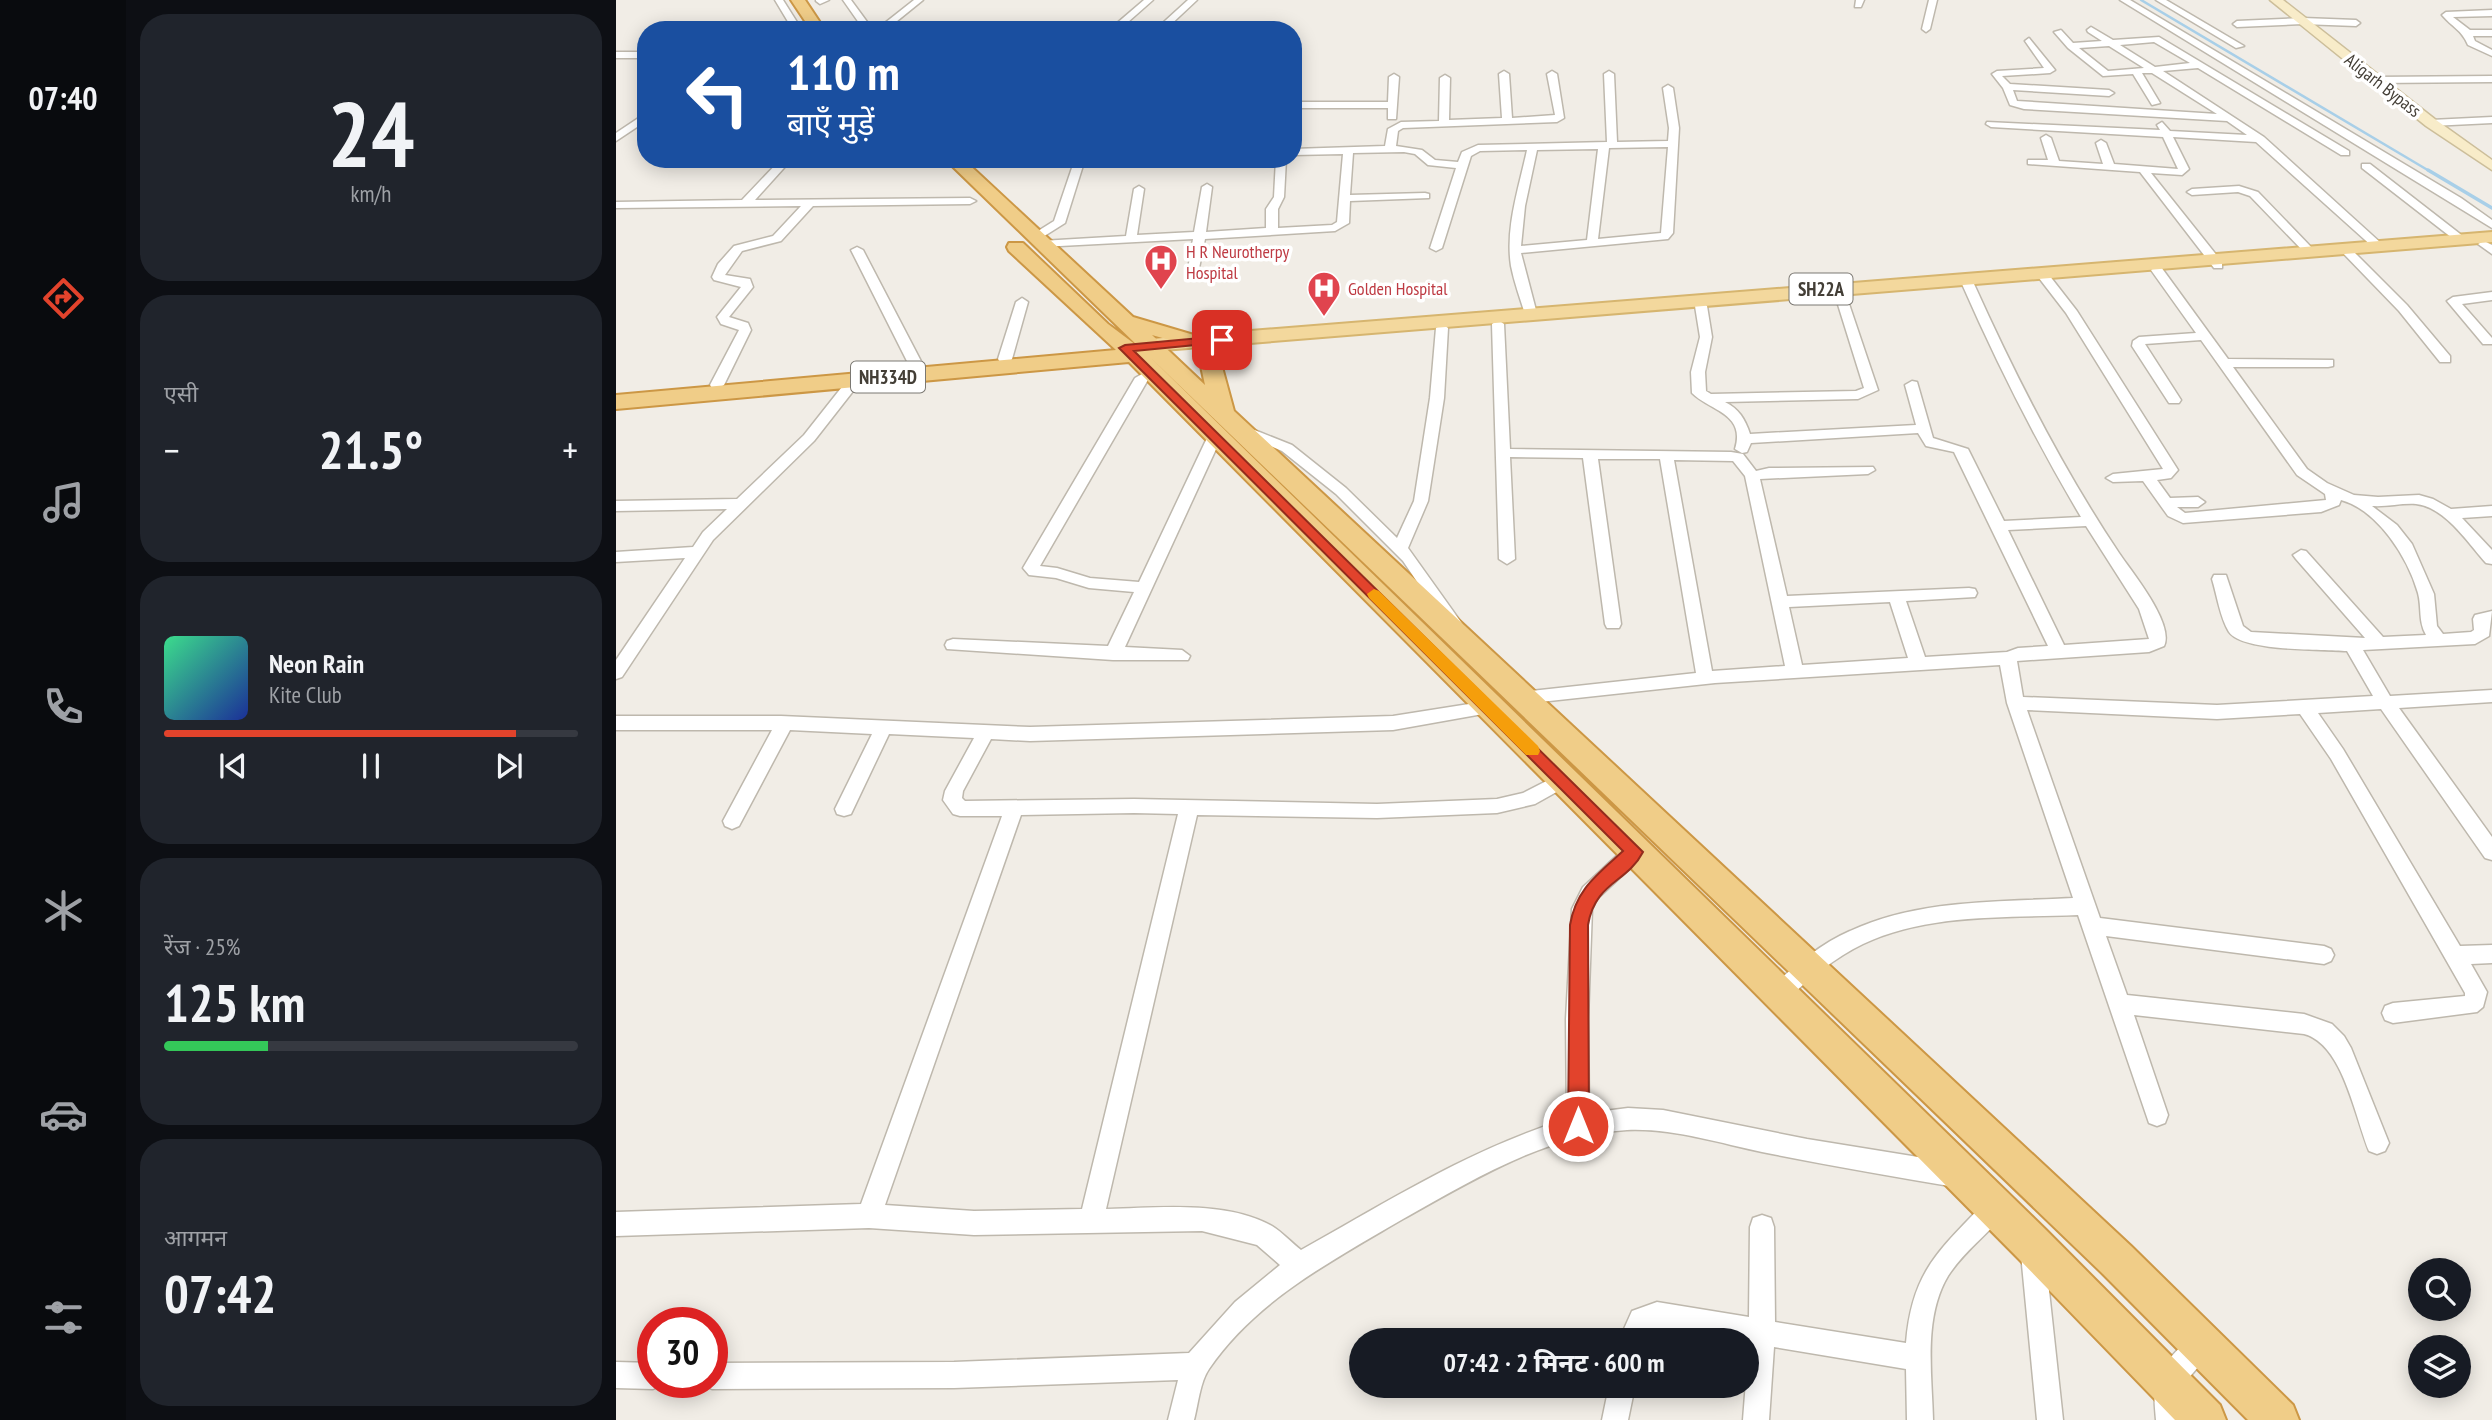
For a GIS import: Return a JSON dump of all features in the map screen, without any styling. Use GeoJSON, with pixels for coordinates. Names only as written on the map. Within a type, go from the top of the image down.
{"type":"FeatureCollection","features":[{"type":"Feature","properties":{"kind":"highway"},"geometry":{"type":"LineString","coordinates":[[798,0],[812,21]]}},
{"type":"Feature","properties":{"kind":"highway"},"geometry":{"type":"LineString","coordinates":[[821,0],[829,15]]}},
{"type":"Feature","properties":{"kind":"highway"},"geometry":{"type":"LineString","coordinates":[[954,168],[970,201],[1110,322],[1197,342]]}},
{"type":"Feature","properties":{"kind":"highway"},"geometry":{"type":"LineString","coordinates":[[959,168],[1037,241],[1173,394],[1226,426],[1488,707],[2032,1244],[2205,1420]]}},
{"type":"Feature","properties":{"kind":"highway"},"geometry":{"type":"LineString","coordinates":[[1080,356],[1098,339],[1110,322]]}},
{"type":"Feature","properties":{"kind":"highway"},"geometry":{"type":"LineString","coordinates":[[1226,426],[1211,366],[1233,346]]}},
{"type":"Feature","properties":{"kind":"highway","name":"NH334D"},"geometry":{"type":"LineString","coordinates":[[616,402],[854,381],[1080,356]]}},
{"type":"Feature","properties":{"kind":"highway"},"geometry":{"type":"LineString","coordinates":[[1142,356],[1226,426],[1473,652],[2117,1260],[2277,1420]]}},
{"type":"Feature","properties":{"kind":"highway","name":"NH334D"},"geometry":{"type":"LineString","coordinates":[[616,394],[1005,359],[1142,356]]}},
{"type":"Feature","properties":{"kind":"main road","name":"Aligarh Bypass"},"geometry":{"type":"LineString","coordinates":[[2276,0],[2431,123],[2492,166]]}},
{"type":"Feature","properties":{"kind":"main road","name":"SH22A"},"geometry":{"type":"LineString","coordinates":[[1142,356],[1701,306],[2157,270],[2309,251],[2348,252],[2378,246],[2460,239],[2490,244]]}},
{"type":"Feature","properties":{"kind":"main road","name":"SH22A"},"geometry":{"type":"LineString","coordinates":[[1142,356],[1197,342],[1531,314],[2348,252],[2490,244]]}},
{"type":"Feature","properties":{"kind":"street"},"geometry":{"type":"LineString","coordinates":[[779,0],[792,21]]}},
{"type":"Feature","properties":{"kind":"street"},"geometry":{"type":"LineString","coordinates":[[847,0],[862,21]]}},
{"type":"Feature","properties":{"kind":"street"},"geometry":{"type":"LineString","coordinates":[[892,21],[919,0]]}},
{"type":"Feature","properties":{"kind":"street"},"geometry":{"type":"LineString","coordinates":[[1124,21],[1149,0]]}},
{"type":"Feature","properties":{"kind":"street"},"geometry":{"type":"LineString","coordinates":[[1169,21],[1193,0]]}},
{"type":"Feature","properties":{"kind":"street"},"geometry":{"type":"LineString","coordinates":[[1926,29],[1933,0]]}},
{"type":"Feature","properties":{"kind":"street"},"geometry":{"type":"LineString","coordinates":[[2124,0],[2492,225]]}},
{"type":"Feature","properties":{"kind":"street"},"geometry":{"type":"LineString","coordinates":[[2160,0],[2239,46]]}},
{"type":"Feature","properties":{"kind":"street"},"geometry":{"type":"LineString","coordinates":[[2492,13],[2446,15],[2468,33],[2492,33]]}},
{"type":"Feature","properties":{"kind":"street"},"geometry":{"type":"LineString","coordinates":[[2237,24],[2356,23]]}},
{"type":"Feature","properties":{"kind":"street"},"geometry":{"type":"LineString","coordinates":[[2091,30],[2260,139],[2378,246]]}},
{"type":"Feature","properties":{"kind":"street"},"geometry":{"type":"LineString","coordinates":[[2058,32],[2071,47],[2106,74],[2199,66],[2224,60]]}},
{"type":"Feature","properties":{"kind":"street"},"geometry":{"type":"LineString","coordinates":[[2468,33],[2471,43],[2492,53]]}},
{"type":"Feature","properties":{"kind":"street"},"geometry":{"type":"LineString","coordinates":[[2071,47],[2152,38],[2344,153]]}},
{"type":"Feature","properties":{"kind":"street"},"geometry":{"type":"LineString","coordinates":[[2023,126],[2007,87],[1997,77],[2000,72],[2050,69],[2029,41]]}},
{"type":"Feature","properties":{"kind":"street"},"geometry":{"type":"LineString","coordinates":[[616,55],[637,55]]}},
{"type":"Feature","properties":{"kind":"street"},"geometry":{"type":"LineString","coordinates":[[2032,162],[2175,173],[2184,169],[2166,134],[2157,108],[2136,72]]}},
{"type":"Feature","properties":{"kind":"street"},"geometry":{"type":"LineString","coordinates":[[1504,74],[1507,122]]}},
{"type":"Feature","properties":{"kind":"street"},"geometry":{"type":"LineString","coordinates":[[1390,149],[1392,129],[1396,126],[1557,119],[1560,116],[1552,74]]}},
{"type":"Feature","properties":{"kind":"street"},"geometry":{"type":"LineString","coordinates":[[1592,243],[1608,145],[1609,74]]}},
{"type":"Feature","properties":{"kind":"street"},"geometry":{"type":"LineString","coordinates":[[1394,77],[1392,118],[1396,126]]}},
{"type":"Feature","properties":{"kind":"street"},"geometry":{"type":"LineString","coordinates":[[1444,123],[1445,78]]}},
{"type":"Feature","properties":{"kind":"street"},"geometry":{"type":"LineString","coordinates":[[2376,80],[2492,79]]}},
{"type":"Feature","properties":{"kind":"street"},"geometry":{"type":"LineString","coordinates":[[2007,87],[2109,93]]}},
{"type":"Feature","properties":{"kind":"street"},"geometry":{"type":"LineString","coordinates":[[1516,250],[1664,237],[1667,233],[1674,123],[1668,88]]}},
{"type":"Feature","properties":{"kind":"street"},"geometry":{"type":"LineString","coordinates":[[2013,103],[2024,106],[2157,108],[2230,118]]}},
{"type":"Feature","properties":{"kind":"street"},"geometry":{"type":"LineString","coordinates":[[1302,104],[1393,105]]}},
{"type":"Feature","properties":{"kind":"street"},"geometry":{"type":"LineString","coordinates":[[2431,123],[2492,120]]}},
{"type":"Feature","properties":{"kind":"street"},"geometry":{"type":"LineString","coordinates":[[616,138],[637,123]]}},
{"type":"Feature","properties":{"kind":"street"},"geometry":{"type":"LineString","coordinates":[[1991,124],[2260,139]]}},
{"type":"Feature","properties":{"kind":"street"},"geometry":{"type":"LineString","coordinates":[[2046,138],[2055,164]]}},
{"type":"Feature","properties":{"kind":"street"},"geometry":{"type":"LineString","coordinates":[[2101,143],[2110,168]]}},
{"type":"Feature","properties":{"kind":"street"},"geometry":{"type":"LineString","coordinates":[[1436,248],[1466,154],[1478,148],[1673,144]]}},
{"type":"Feature","properties":{"kind":"street"},"geometry":{"type":"LineString","coordinates":[[1531,314],[1516,265],[1516,250],[1533,146]]}},
{"type":"Feature","properties":{"kind":"street"},"geometry":{"type":"LineString","coordinates":[[1037,241],[1272,232],[1341,226],[1348,150]]}},
{"type":"Feature","properties":{"kind":"street"},"geometry":{"type":"LineString","coordinates":[[1302,152],[1413,150],[1432,163],[1463,165]]}},
{"type":"Feature","properties":{"kind":"street"},"geometry":{"type":"LineString","coordinates":[[2366,166],[2460,239]]}},
{"type":"Feature","properties":{"kind":"street"},"geometry":{"type":"LineString","coordinates":[[744,205],[779,168]]}},
{"type":"Feature","properties":{"kind":"street"},"geometry":{"type":"LineString","coordinates":[[1037,241],[1055,228],[1062,219],[1077,168]]}},
{"type":"Feature","properties":{"kind":"street"},"geometry":{"type":"LineString","coordinates":[[1272,232],[1272,209],[1279,197],[1281,168]]}},
{"type":"Feature","properties":{"kind":"street"},"geometry":{"type":"LineString","coordinates":[[2144,171],[2215,262]]}},
{"type":"Feature","properties":{"kind":"street"},"geometry":{"type":"LineString","coordinates":[[1193,275],[1207,187]]}},
{"type":"Feature","properties":{"kind":"street"},"geometry":{"type":"LineString","coordinates":[[1131,238],[1139,189]]}},
{"type":"Feature","properties":{"kind":"street"},"geometry":{"type":"LineString","coordinates":[[2192,192],[2239,189],[2254,194],[2309,251]]}},
{"type":"Feature","properties":{"kind":"street"},"geometry":{"type":"LineString","coordinates":[[1345,198],[1425,196]]}},
{"type":"Feature","properties":{"kind":"street"},"geometry":{"type":"LineString","coordinates":[[616,205],[970,201]]}},
{"type":"Feature","properties":{"kind":"street"},"geometry":{"type":"LineString","coordinates":[[717,385],[745,330],[744,326],[725,321],[723,317],[747,287],[742,280],[718,277],[722,267],[744,245],[778,239],[809,204]]}},
{"type":"Feature","properties":{"kind":"street"},"geometry":{"type":"LineString","coordinates":[[856,250],[917,367]]}},
{"type":"Feature","properties":{"kind":"street"},"geometry":{"type":"LineString","coordinates":[[2348,252],[2403,308],[2445,359]]}},
{"type":"Feature","properties":{"kind":"street"},"geometry":{"type":"LineString","coordinates":[[2157,270],[2302,472],[2332,493],[2356,501],[2392,528],[2404,544],[2426,594],[2429,626],[2438,640]]}},
{"type":"Feature","properties":{"kind":"street"},"geometry":{"type":"LineString","coordinates":[[2045,278],[2071,311],[2171,470],[2166,475],[2113,478]]}},
{"type":"Feature","properties":{"kind":"street"},"geometry":{"type":"LineString","coordinates":[[1522,698],[1705,678],[2009,658],[2018,654],[2149,646],[2158,642],[2159,634],[2143,602],[2049,452],[1968,284]]}},
{"type":"Feature","properties":{"kind":"street"},"geometry":{"type":"LineString","coordinates":[[1705,398],[1858,395],[1871,390],[1841,295]]}},
{"type":"Feature","properties":{"kind":"street"},"geometry":{"type":"LineString","coordinates":[[2488,341],[2453,301],[2492,296]]}},
{"type":"Feature","properties":{"kind":"street"},"geometry":{"type":"LineString","coordinates":[[1005,359],[1022,302]]}},
{"type":"Feature","properties":{"kind":"street"},"geometry":{"type":"LineString","coordinates":[[1701,306],[1706,337],[1698,372],[1698,388],[1705,398],[1730,410],[1739,421],[1745,439],[1738,457]]}},
{"type":"Feature","properties":{"kind":"street"},"geometry":{"type":"LineString","coordinates":[[1497,324],[1507,559]]}},
{"type":"Feature","properties":{"kind":"street"},"geometry":{"type":"LineString","coordinates":[[1400,549],[1420,501],[1437,398],[1442,328]]}},
{"type":"Feature","properties":{"kind":"street"},"geometry":{"type":"LineString","coordinates":[[2174,400],[2138,346],[2138,341],[2145,338],[2205,336]]}},
{"type":"Feature","properties":{"kind":"street"},"geometry":{"type":"LineString","coordinates":[[1142,356],[1031,568],[1089,583],[1144,587]]}},
{"type":"Feature","properties":{"kind":"street"},"geometry":{"type":"LineString","coordinates":[[2225,363],[2328,363]]}},
{"type":"Feature","properties":{"kind":"street"},"geometry":{"type":"LineString","coordinates":[[616,673],[708,536],[809,438],[854,381]]}},
{"type":"Feature","properties":{"kind":"street"},"geometry":{"type":"LineString","coordinates":[[1912,385],[1923,429],[1932,444],[1961,450],[2059,652]]}},
{"type":"Feature","properties":{"kind":"street"},"geometry":{"type":"LineString","coordinates":[[1113,654],[1226,426],[1287,447],[1341,491],[1423,575],[1473,652]]}},
{"type":"Feature","properties":{"kind":"street"},"geometry":{"type":"LineString","coordinates":[[1745,439],[1923,429]]}},
{"type":"Feature","properties":{"kind":"street"},"geometry":{"type":"LineString","coordinates":[[1503,453],[1738,457]]}},
{"type":"Feature","properties":{"kind":"street"},"geometry":{"type":"LineString","coordinates":[[1590,454],[1613,624]]}},
{"type":"Feature","properties":{"kind":"street"},"geometry":{"type":"LineString","coordinates":[[1666,454],[1705,678]]}},
{"type":"Feature","properties":{"kind":"street"},"geometry":{"type":"LineString","coordinates":[[1738,457],[1752,476],[1795,671]]}},
{"type":"Feature","properties":{"kind":"street"},"geometry":{"type":"LineString","coordinates":[[1752,476],[1769,472],[1868,470]]}},
{"type":"Feature","properties":{"kind":"street"},"geometry":{"type":"LineString","coordinates":[[2147,476],[2178,517],[2196,519],[2330,505],[2334,502],[2332,493]]}},
{"type":"Feature","properties":{"kind":"street"},"geometry":{"type":"LineString","coordinates":[[2356,501],[2423,500],[2447,513],[2492,559]]}},
{"type":"Feature","properties":{"kind":"street"},"geometry":{"type":"LineString","coordinates":[[2165,503],[2198,502]]}},
{"type":"Feature","properties":{"kind":"street"},"geometry":{"type":"LineString","coordinates":[[616,506],[739,504]]}},
{"type":"Feature","properties":{"kind":"street"},"geometry":{"type":"LineString","coordinates":[[2447,513],[2492,511]]}},
{"type":"Feature","properties":{"kind":"street"},"geometry":{"type":"LineString","coordinates":[[1997,526],[2090,520]]}},
{"type":"Feature","properties":{"kind":"street"},"geometry":{"type":"LineString","coordinates":[[616,557],[697,552]]}},
{"type":"Feature","properties":{"kind":"street"},"geometry":{"type":"LineString","coordinates":[[2301,555],[2379,644]]}},
{"type":"Feature","properties":{"kind":"street"},"geometry":{"type":"LineString","coordinates":[[2220,579],[2236,629],[2245,636],[2352,645],[2476,638],[2483,632],[2481,619],[2492,617]]}},
{"type":"Feature","properties":{"kind":"street"},"geometry":{"type":"LineString","coordinates":[[1779,602],[1969,593]]}},
{"type":"Feature","properties":{"kind":"street"},"geometry":{"type":"LineString","coordinates":[[1896,596],[1918,663]]}},
{"type":"Feature","properties":{"kind":"street"},"geometry":{"type":"LineString","coordinates":[[953,645],[1182,656]]}},
{"type":"Feature","properties":{"kind":"street"},"geometry":{"type":"LineString","coordinates":[[2352,645],[2385,702],[2492,852]]}},
{"type":"Feature","properties":{"kind":"street"},"geometry":{"type":"LineString","coordinates":[[2009,658],[2008,666],[2017,703],[2157,1115]]}},
{"type":"Feature","properties":{"kind":"street"},"geometry":{"type":"LineString","coordinates":[[2017,703],[2217,712],[2492,696]]}},
{"type":"Feature","properties":{"kind":"street"},"geometry":{"type":"LineString","coordinates":[[616,723],[784,724],[985,734],[1393,723],[1488,707]]}},
{"type":"Feature","properties":{"kind":"street"},"geometry":{"type":"LineString","coordinates":[[2305,707],[2344,766],[2476,992],[2476,1000],[2469,1005],[2393,1013]]}},
{"type":"Feature","properties":{"kind":"street"},"geometry":{"type":"LineString","coordinates":[[732,821],[784,724]]}},
{"type":"Feature","properties":{"kind":"street"},"geometry":{"type":"LineString","coordinates":[[844,809],[883,729]]}},
{"type":"Feature","properties":{"kind":"street"},"geometry":{"type":"LineString","coordinates":[[985,734],[952,800],[960,809],[1189,807],[1377,811],[1497,806],[1528,799],[1562,780]]}},
{"type":"Feature","properties":{"kind":"street"},"geometry":{"type":"LineString","coordinates":[[1091,1220],[1189,807]]}},
{"type":"Feature","properties":{"kind":"street"},"geometry":{"type":"LineString","coordinates":[[869,1216],[1014,810]]}},
{"type":"Feature","properties":{"kind":"street"},"geometry":{"type":"LineString","coordinates":[[1578,1126],[1578,992],[1582,909],[1590,893],[1634,852]]}},
{"type":"Feature","properties":{"kind":"street"},"geometry":{"type":"LineString","coordinates":[[1779,994],[1808,968],[1857,937],[1911,920],[1997,911],[2089,916],[2324,956]]}},
{"type":"Feature","properties":{"kind":"street"},"geometry":{"type":"LineString","coordinates":[[2455,955],[2492,954]]}},
{"type":"Feature","properties":{"kind":"street"},"geometry":{"type":"LineString","coordinates":[[2119,1004],[2304,1024],[2330,1034],[2343,1054],[2377,1143]]}},
{"type":"Feature","properties":{"kind":"street"},"geometry":{"type":"LineString","coordinates":[[1181,1420],[1195,1366],[1244,1311],[1299,1265],[1467,1170],[1534,1140],[1578,1126],[1629,1119],[1663,1121],[1807,1150],[1963,1176]]}},
{"type":"Feature","properties":{"kind":"street"},"geometry":{"type":"LineString","coordinates":[[1920,1420],[1921,1314],[1928,1290],[1941,1266],[1995,1208]]}},
{"type":"Feature","properties":{"kind":"street"},"geometry":{"type":"LineString","coordinates":[[616,1224],[869,1216],[974,1223],[1202,1219],[1264,1235],[1299,1265]]}},
{"type":"Feature","properties":{"kind":"street"},"geometry":{"type":"LineString","coordinates":[[1756,1420],[1762,1333],[1762,1227]]}},
{"type":"Feature","properties":{"kind":"street"},"geometry":{"type":"LineString","coordinates":[[2032,1244],[2050,1420]]}},
{"type":"Feature","properties":{"kind":"street"},"geometry":{"type":"LineString","coordinates":[[1637,1328],[1641,1320],[1657,1315],[1733,1328]]}},
{"type":"Feature","properties":{"kind":"street"},"geometry":{"type":"LineString","coordinates":[[1759,1332],[1919,1358]]}},
{"type":"Feature","properties":{"kind":"street"},"geometry":{"type":"LineString","coordinates":[[2169,1420],[2168,1382],[2202,1344]]}},
{"type":"Feature","properties":{"kind":"street"},"geometry":{"type":"LineString","coordinates":[[728,1376],[990,1375],[1195,1366]]}},
{"type":"Feature","properties":{"kind":"street"},"geometry":{"type":"LineString","coordinates":[[616,1375],[637,1376]]}},
{"type":"Feature","properties":{"kind":"street"},"geometry":{"type":"LineString","coordinates":[[1615,1420],[1620,1398]]}},
{"type":"Feature","properties":{"kind":"waterway"},"geometry":{"type":"LineString","coordinates":[[2141,0],[2431,172]]}},
{"type":"Feature","properties":{"kind":"waterway"},"geometry":{"type":"LineString","coordinates":[[2428,170],[2492,208]]}},
{"type":"Feature","properties":{"kind":"slow traffic"},"geometry":{"type":"LineString","coordinates":[[1374,594],[1532,751]]}},
{"type":"Feature","properties":{"kind":"place","name":"H R Neurotherpy Hospital"},"geometry":{"type":"Point","coordinates":[1161,291]}},
{"type":"Feature","properties":{"kind":"place","name":"Golden Hospital"},"geometry":{"type":"Point","coordinates":[1324,318]}},
{"type":"Feature","properties":{"kind":"route"},"geometry":{"type":"LineString","coordinates":[[1222,340],[1125,348],[1634,852],[1590,893],[1584,900],[1582,909],[1579,925],[1577,1019],[1578,1126]]}}]}
